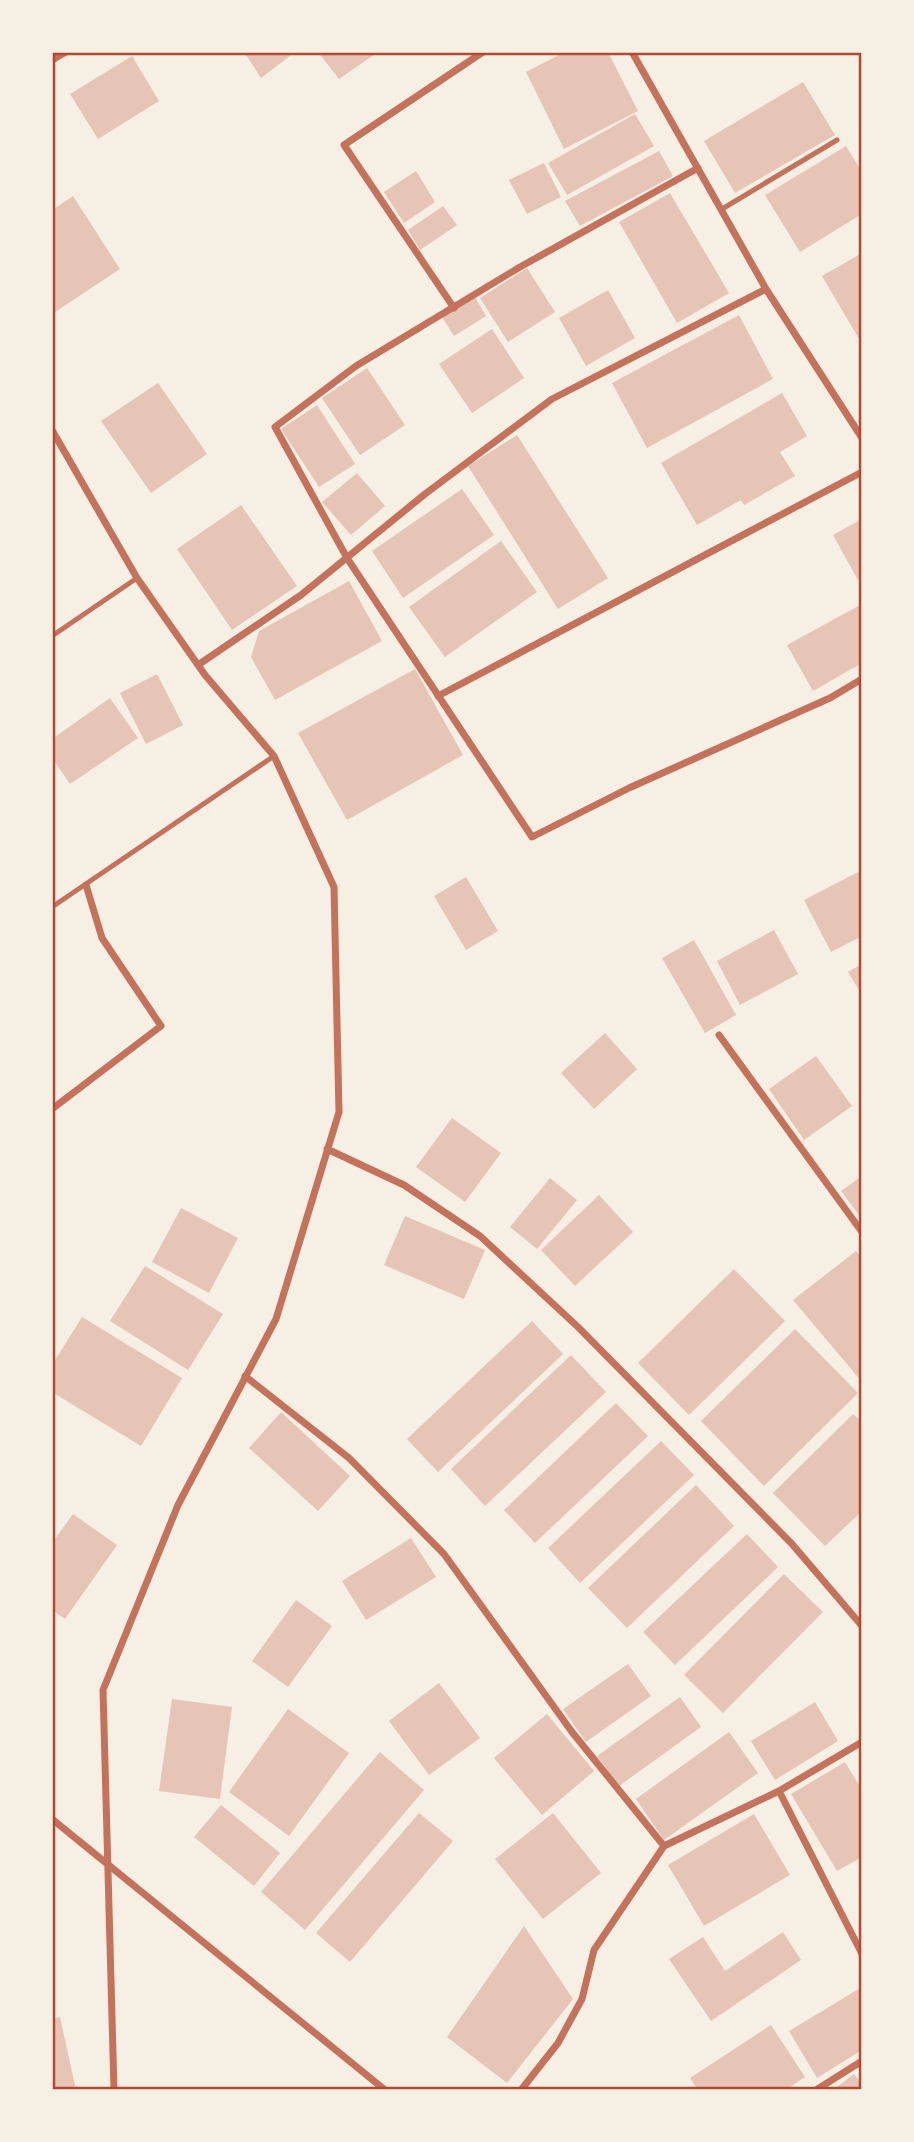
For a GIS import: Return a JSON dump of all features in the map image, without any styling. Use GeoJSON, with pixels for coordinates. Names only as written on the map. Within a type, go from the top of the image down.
{"type":"FeatureCollection","features":[{"type":"Feature","properties":{"kind":"street"},"geometry":{"type":"LineString","coordinates":[[52,60],[66,52]]}},
{"type":"Feature","properties":{"kind":"street"},"geometry":{"type":"LineString","coordinates":[[454,308],[344,145],[484,52]]}},
{"type":"Feature","properties":{"kind":"street"},"geometry":{"type":"LineString","coordinates":[[632,52],[766,289],[862,438]]}},
{"type":"Feature","properties":{"kind":"street"},"geometry":{"type":"LineString","coordinates":[[698,168],[520,267],[356,366],[275,427],[347,558],[532,838],[629,788],[831,698],[862,679]]}},
{"type":"Feature","properties":{"kind":"street"},"geometry":{"type":"LineString","coordinates":[[198,665],[301,596],[425,494],[552,398],[766,289]]}},
{"type":"Feature","properties":{"kind":"street"},"geometry":{"type":"LineString","coordinates":[[52,430],[137,578],[198,665],[274,756],[334,887],[339,1112],[276,1319],[178,1505],[103,1690],[114,2090]]}},
{"type":"Feature","properties":{"kind":"street"},"geometry":{"type":"LineString","coordinates":[[438,696],[862,472]]}},
{"type":"Feature","properties":{"kind":"street"},"geometry":{"type":"LineString","coordinates":[[52,1109],[161,1026],[102,938],[86,885]]}},
{"type":"Feature","properties":{"kind":"street"},"geometry":{"type":"LineString","coordinates":[[719,1035],[862,1232]]}},
{"type":"Feature","properties":{"kind":"street"},"geometry":{"type":"LineString","coordinates":[[327,1149],[404,1185],[480,1236],[578,1327],[792,1544],[862,1626]]}},
{"type":"Feature","properties":{"kind":"street"},"geometry":{"type":"LineString","coordinates":[[245,1376],[349,1458],[444,1555],[572,1732],[664,1846]]}},
{"type":"Feature","properties":{"kind":"street"},"geometry":{"type":"LineString","coordinates":[[521,2090],[558,2043],[582,1998],[594,1950],[664,1846],[779,1791],[862,1742]]}},
{"type":"Feature","properties":{"kind":"street"},"geometry":{"type":"LineString","coordinates":[[779,1791],[862,1954]]}},
{"type":"Feature","properties":{"kind":"street"},"geometry":{"type":"LineString","coordinates":[[52,1819],[385,2090]]}},
{"type":"Feature","properties":{"kind":"street"},"geometry":{"type":"LineString","coordinates":[[816,2090],[862,2061]]}},
{"type":"Feature","properties":{"kind":"lane"},"geometry":{"type":"LineString","coordinates":[[722,209],[837,140]]}},
{"type":"Feature","properties":{"kind":"lane"},"geometry":{"type":"LineString","coordinates":[[52,636],[137,578]]}},
{"type":"Feature","properties":{"kind":"lane"},"geometry":{"type":"LineString","coordinates":[[52,907],[274,756]]}},
{"type":"Feature","properties":{"kind":"building"},"geometry":{"type":"Polygon","coordinates":[[[244,52],[288,52],[290,56],[261,78],[244,52]]]}},
{"type":"Feature","properties":{"kind":"building"},"geometry":{"type":"Polygon","coordinates":[[[318,52],[378,52],[339,79],[318,52]]]}},
{"type":"Feature","properties":{"kind":"building"},"geometry":{"type":"Polygon","coordinates":[[[565,52],[608,52],[638,111],[564,149],[526,72],[565,52]]]}},
{"type":"Feature","properties":{"kind":"building"},"geometry":{"type":"Polygon","coordinates":[[[132,56],[159,101],[98,139],[70,94],[132,56]]]}},
{"type":"Feature","properties":{"kind":"building"},"geometry":{"type":"Polygon","coordinates":[[[803,82],[835,135],[735,193],[704,141],[803,82]]]}},
{"type":"Feature","properties":{"kind":"building"},"geometry":{"type":"Polygon","coordinates":[[[635,114],[654,146],[567,195],[548,163],[635,114]]]}},
{"type":"Feature","properties":{"kind":"building"},"geometry":{"type":"Polygon","coordinates":[[[846,146],[862,172],[862,214],[800,252],[765,195],[846,146]]]}},
{"type":"Feature","properties":{"kind":"building"},"geometry":{"type":"Polygon","coordinates":[[[659,151],[673,176],[580,226],[565,201],[659,151]]]}},
{"type":"Feature","properties":{"kind":"building"},"geometry":{"type":"Polygon","coordinates":[[[544,163],[561,197],[527,214],[509,180],[544,163]]]}},
{"type":"Feature","properties":{"kind":"building"},"geometry":{"type":"Polygon","coordinates":[[[416,171],[435,202],[404,223],[384,192],[416,171]]]}},
{"type":"Feature","properties":{"kind":"building"},"geometry":{"type":"Polygon","coordinates":[[[670,193],[729,293],[677,323],[619,222],[670,193]]]}},
{"type":"Feature","properties":{"kind":"building"},"geometry":{"type":"Polygon","coordinates":[[[73,196],[120,269],[52,314],[52,210],[73,196]]]}},
{"type":"Feature","properties":{"kind":"building"},"geometry":{"type":"Polygon","coordinates":[[[443,206],[457,225],[420,250],[408,230],[443,206]]]}},
{"type":"Feature","properties":{"kind":"building"},"geometry":{"type":"Polygon","coordinates":[[[862,253],[862,344],[822,276],[862,253]]]}},
{"type":"Feature","properties":{"kind":"building"},"geometry":{"type":"Polygon","coordinates":[[[527,268],[555,312],[508,342],[480,298],[527,268]]]}},
{"type":"Feature","properties":{"kind":"building"},"geometry":{"type":"Polygon","coordinates":[[[608,290],[635,338],[586,366],[559,318],[608,290]]]}},
{"type":"Feature","properties":{"kind":"building"},"geometry":{"type":"Polygon","coordinates":[[[475,297],[486,316],[454,336],[442,317],[475,297]]]}},
{"type":"Feature","properties":{"kind":"building"},"geometry":{"type":"Polygon","coordinates":[[[739,315],[773,379],[647,448],[612,383],[739,315]]]}},
{"type":"Feature","properties":{"kind":"building"},"geometry":{"type":"Polygon","coordinates":[[[492,329],[524,378],[472,413],[439,364],[492,329]]]}},
{"type":"Feature","properties":{"kind":"building"},"geometry":{"type":"Polygon","coordinates":[[[367,368],[405,425],[360,455],[322,398],[367,368]]]}},
{"type":"Feature","properties":{"kind":"building"},"geometry":{"type":"Polygon","coordinates":[[[158,383],[207,454],[151,493],[101,421],[158,383]]]}},
{"type":"Feature","properties":{"kind":"building"},"geometry":{"type":"Polygon","coordinates":[[[782,393],[807,436],[780,452],[795,476],[744,505],[741,500],[697,525],[661,463],[782,393]]]}},
{"type":"Feature","properties":{"kind":"building"},"geometry":{"type":"Polygon","coordinates":[[[317,405],[355,464],[319,487],[281,429],[317,405]]]}},
{"type":"Feature","properties":{"kind":"building"},"geometry":{"type":"Polygon","coordinates":[[[517,435],[608,578],[558,609],[468,466],[517,435]]]}},
{"type":"Feature","properties":{"kind":"building"},"geometry":{"type":"Polygon","coordinates":[[[357,473],[385,506],[351,535],[322,502],[357,473]]]}},
{"type":"Feature","properties":{"kind":"building"},"geometry":{"type":"Polygon","coordinates":[[[462,489],[494,535],[403,598],[372,551],[462,489]]]}},
{"type":"Feature","properties":{"kind":"building"},"geometry":{"type":"Polygon","coordinates":[[[241,505],[297,586],[232,630],[177,549],[241,505]]]}},
{"type":"Feature","properties":{"kind":"building"},"geometry":{"type":"Polygon","coordinates":[[[862,519],[862,579],[858,580],[833,535],[862,519]]]}},
{"type":"Feature","properties":{"kind":"building"},"geometry":{"type":"Polygon","coordinates":[[[501,541],[537,592],[445,657],[409,607],[501,541]]]}},
{"type":"Feature","properties":{"kind":"building"},"geometry":{"type":"Polygon","coordinates":[[[349,581],[382,641],[275,700],[251,657],[259,631],[349,581]]]}},
{"type":"Feature","properties":{"kind":"building"},"geometry":{"type":"Polygon","coordinates":[[[862,604],[862,663],[813,691],[787,645],[862,604]]]}},
{"type":"Feature","properties":{"kind":"building"},"geometry":{"type":"Polygon","coordinates":[[[415,669],[463,755],[347,820],[298,733],[415,669]]]}},
{"type":"Feature","properties":{"kind":"building"},"geometry":{"type":"Polygon","coordinates":[[[157,674],[183,725],[146,744],[120,693],[157,674]]]}},
{"type":"Feature","properties":{"kind":"building"},"geometry":{"type":"Polygon","coordinates":[[[110,698],[138,738],[70,784],[52,758],[52,739],[110,698]]]}},
{"type":"Feature","properties":{"kind":"building"},"geometry":{"type":"Polygon","coordinates":[[[862,870],[862,936],[831,952],[804,900],[862,870]]]}},
{"type":"Feature","properties":{"kind":"building"},"geometry":{"type":"Polygon","coordinates":[[[466,877],[498,931],[466,950],[434,896],[466,877]]]}},
{"type":"Feature","properties":{"kind":"building"},"geometry":{"type":"Polygon","coordinates":[[[774,930],[798,974],[740,1005],[717,961],[774,930]]]}},
{"type":"Feature","properties":{"kind":"building"},"geometry":{"type":"Polygon","coordinates":[[[694,940],[736,1015],[705,1033],[662,958],[694,940]]]}},
{"type":"Feature","properties":{"kind":"building"},"geometry":{"type":"Polygon","coordinates":[[[862,964],[862,995],[848,972],[862,964]]]}},
{"type":"Feature","properties":{"kind":"building"},"geometry":{"type":"Polygon","coordinates":[[[605,1033],[637,1069],[594,1109],[561,1073],[605,1033]]]}},
{"type":"Feature","properties":{"kind":"building"},"geometry":{"type":"Polygon","coordinates":[[[816,1056],[852,1106],[804,1140],[769,1089],[816,1056]]]}},
{"type":"Feature","properties":{"kind":"building"},"geometry":{"type":"Polygon","coordinates":[[[452,1118],[501,1153],[465,1202],[416,1167],[452,1118]]]}},
{"type":"Feature","properties":{"kind":"building"},"geometry":{"type":"Polygon","coordinates":[[[862,1176],[862,1219],[841,1191],[862,1176]]]}},
{"type":"Feature","properties":{"kind":"building"},"geometry":{"type":"Polygon","coordinates":[[[550,1178],[577,1200],[537,1249],[510,1227],[550,1178]]]}},
{"type":"Feature","properties":{"kind":"building"},"geometry":{"type":"Polygon","coordinates":[[[599,1195],[633,1232],[575,1286],[541,1250],[599,1195]]]}},
{"type":"Feature","properties":{"kind":"building"},"geometry":{"type":"Polygon","coordinates":[[[181,1208],[238,1238],[209,1293],[152,1262],[181,1208]]]}},
{"type":"Feature","properties":{"kind":"building"},"geometry":{"type":"Polygon","coordinates":[[[405,1216],[485,1250],[464,1299],[384,1265],[405,1216]]]}},
{"type":"Feature","properties":{"kind":"building"},"geometry":{"type":"Polygon","coordinates":[[[856,1251],[862,1258],[862,1382],[793,1300],[856,1251]]]}},
{"type":"Feature","properties":{"kind":"building"},"geometry":{"type":"Polygon","coordinates":[[[145,1266],[223,1314],[188,1370],[110,1321],[145,1266]]]}},
{"type":"Feature","properties":{"kind":"building"},"geometry":{"type":"Polygon","coordinates":[[[734,1269],[785,1321],[689,1415],[638,1363],[734,1269]]]}},
{"type":"Feature","properties":{"kind":"building"},"geometry":{"type":"Polygon","coordinates":[[[82,1317],[182,1378],[141,1446],[52,1392],[52,1365],[82,1317]]]}},
{"type":"Feature","properties":{"kind":"building"},"geometry":{"type":"Polygon","coordinates":[[[532,1321],[563,1354],[438,1472],[407,1439],[532,1321]]]}},
{"type":"Feature","properties":{"kind":"building"},"geometry":{"type":"Polygon","coordinates":[[[795,1329],[858,1393],[764,1486],[701,1421],[795,1329]]]}},
{"type":"Feature","properties":{"kind":"building"},"geometry":{"type":"Polygon","coordinates":[[[571,1355],[606,1392],[485,1506],[451,1469],[571,1355]]]}},
{"type":"Feature","properties":{"kind":"building"},"geometry":{"type":"Polygon","coordinates":[[[616,1403],[648,1436],[535,1543],[504,1510],[616,1403]]]}},
{"type":"Feature","properties":{"kind":"building"},"geometry":{"type":"Polygon","coordinates":[[[281,1412],[350,1476],[318,1511],[249,1448],[281,1412]]]}},
{"type":"Feature","properties":{"kind":"building"},"geometry":{"type":"Polygon","coordinates":[[[853,1414],[862,1422],[862,1511],[825,1546],[773,1493],[853,1414]]]}},
{"type":"Feature","properties":{"kind":"building"},"geometry":{"type":"Polygon","coordinates":[[[661,1441],[694,1475],[580,1583],[548,1548],[661,1441]]]}},
{"type":"Feature","properties":{"kind":"building"},"geometry":{"type":"Polygon","coordinates":[[[696,1485],[734,1526],[627,1628],[588,1588],[696,1485]]]}},
{"type":"Feature","properties":{"kind":"building"},"geometry":{"type":"Polygon","coordinates":[[[73,1514],[117,1545],[65,1619],[52,1610],[52,1543],[73,1514]]]}},
{"type":"Feature","properties":{"kind":"building"},"geometry":{"type":"Polygon","coordinates":[[[747,1534],[778,1567],[675,1665],[643,1632],[747,1534]]]}},
{"type":"Feature","properties":{"kind":"building"},"geometry":{"type":"Polygon","coordinates":[[[411,1538],[436,1577],[366,1620],[342,1581],[411,1538]]]}},
{"type":"Feature","properties":{"kind":"building"},"geometry":{"type":"Polygon","coordinates":[[[784,1574],[823,1612],[723,1713],[684,1675],[784,1574]]]}},
{"type":"Feature","properties":{"kind":"building"},"geometry":{"type":"Polygon","coordinates":[[[296,1600],[332,1626],[288,1687],[252,1661],[296,1600]]]}},
{"type":"Feature","properties":{"kind":"building"},"geometry":{"type":"Polygon","coordinates":[[[628,1664],[651,1696],[586,1742],[563,1709],[628,1664]]]}},
{"type":"Feature","properties":{"kind":"building"},"geometry":{"type":"Polygon","coordinates":[[[439,1683],[480,1738],[429,1775],[389,1721],[439,1683]]]}},
{"type":"Feature","properties":{"kind":"building"},"geometry":{"type":"Polygon","coordinates":[[[680,1697],[701,1727],[619,1786],[597,1756],[680,1697]]]}},
{"type":"Feature","properties":{"kind":"building"},"geometry":{"type":"Polygon","coordinates":[[[172,1699],[232,1707],[220,1799],[159,1791],[172,1699]]]}},
{"type":"Feature","properties":{"kind":"building"},"geometry":{"type":"Polygon","coordinates":[[[815,1702],[838,1741],[775,1780],[751,1741],[815,1702]]]}},
{"type":"Feature","properties":{"kind":"building"},"geometry":{"type":"Polygon","coordinates":[[[288,1709],[349,1753],[289,1836],[229,1792],[288,1709]]]}},
{"type":"Feature","properties":{"kind":"building"},"geometry":{"type":"Polygon","coordinates":[[[547,1714],[594,1771],[542,1815],[494,1758],[547,1714]]]}},
{"type":"Feature","properties":{"kind":"building"},"geometry":{"type":"Polygon","coordinates":[[[729,1732],[758,1773],[664,1840],[636,1799],[729,1732]]]}},
{"type":"Feature","properties":{"kind":"building"},"geometry":{"type":"Polygon","coordinates":[[[380,1752],[424,1790],[305,1930],[261,1892],[380,1752]]]}},
{"type":"Feature","properties":{"kind":"building"},"geometry":{"type":"Polygon","coordinates":[[[845,1762],[862,1790],[862,1857],[837,1871],[791,1794],[845,1762]]]}},
{"type":"Feature","properties":{"kind":"building"},"geometry":{"type":"Polygon","coordinates":[[[221,1805],[280,1853],[254,1886],[194,1837],[221,1805]]]}},
{"type":"Feature","properties":{"kind":"building"},"geometry":{"type":"Polygon","coordinates":[[[419,1813],[453,1841],[350,1962],[316,1933],[419,1813]]]}},
{"type":"Feature","properties":{"kind":"building"},"geometry":{"type":"Polygon","coordinates":[[[553,1813],[601,1873],[543,1919],[495,1859],[553,1813]]]}},
{"type":"Feature","properties":{"kind":"building"},"geometry":{"type":"Polygon","coordinates":[[[754,1814],[790,1875],[704,1926],[668,1865],[754,1814]]]}},
{"type":"Feature","properties":{"kind":"building"},"geometry":{"type":"Polygon","coordinates":[[[524,1926],[573,1999],[507,2083],[447,2037],[524,1926]]]}},
{"type":"Feature","properties":{"kind":"building"},"geometry":{"type":"Polygon","coordinates":[[[783,1932],[801,1960],[711,2021],[669,1959],[703,1937],[725,1971],[783,1932]]]}},
{"type":"Feature","properties":{"kind":"building"},"geometry":{"type":"Polygon","coordinates":[[[862,1987],[862,2050],[817,2078],[789,2031],[862,1987]]]}},
{"type":"Feature","properties":{"kind":"building"},"geometry":{"type":"Polygon","coordinates":[[[60,2017],[76,2090],[52,2090],[52,2019],[60,2017]]]}},
{"type":"Feature","properties":{"kind":"building"},"geometry":{"type":"Polygon","coordinates":[[[771,2025],[805,2077],[786,2090],[698,2090],[690,2078],[771,2025]]]}},
{"type":"Feature","properties":{"kind":"building"},"geometry":{"type":"Polygon","coordinates":[[[854,2074],[862,2084],[862,2090],[833,2090],[854,2074]]]}}]}
